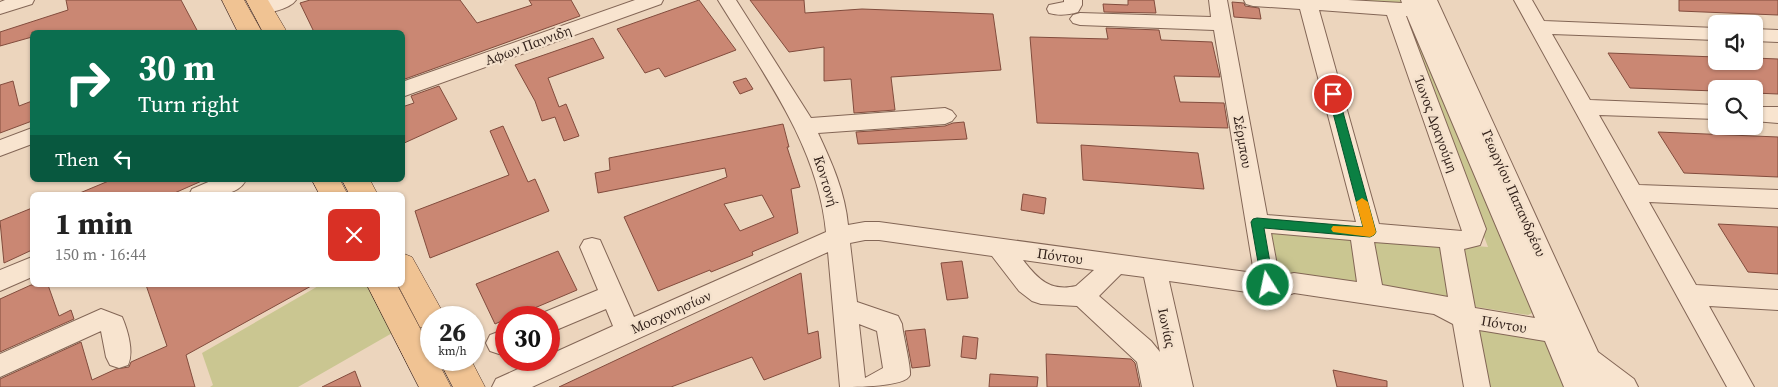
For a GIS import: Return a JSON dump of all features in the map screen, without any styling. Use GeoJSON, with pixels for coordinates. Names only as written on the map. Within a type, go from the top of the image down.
{"type":"FeatureCollection","features":[{"type":"Feature","properties":{"kind":"main road"},"geometry":{"type":"LineString","coordinates":[[233,0],[249,30]]}},
{"type":"Feature","properties":{"kind":"main road"},"geometry":{"type":"LineString","coordinates":[[260,4],[274,30]]}},
{"type":"Feature","properties":{"kind":"main road"},"geometry":{"type":"LineString","coordinates":[[405,270],[424,306]]}},
{"type":"Feature","properties":{"kind":"main road"},"geometry":{"type":"LineString","coordinates":[[383,287],[435,387]]}},
{"type":"Feature","properties":{"kind":"main road"},"geometry":{"type":"LineString","coordinates":[[461,371],[469,387]]}},
{"type":"Feature","properties":{"kind":"street"},"geometry":{"type":"LineString","coordinates":[[0,8],[25,0]]}},
{"type":"Feature","properties":{"kind":"street"},"geometry":{"type":"LineString","coordinates":[[260,4],[287,0]]}},
{"type":"Feature","properties":{"kind":"street","name":"Αφων Παννιδη"},"geometry":{"type":"LineString","coordinates":[[405,89],[654,0]]}},
{"type":"Feature","properties":{"kind":"street","name":"Κοντονή"},"geometry":{"type":"LineString","coordinates":[[726,0],[805,126],[827,178],[835,208],[853,387]]}},
{"type":"Feature","properties":{"kind":"street","name":"Σέρμπου"},"geometry":{"type":"LineString","coordinates":[[1218,0],[1257,222],[1275,286]]}},
{"type":"Feature","properties":{"kind":"street"},"geometry":{"type":"LineString","coordinates":[[1253,0],[1308,4],[1412,5]]}},
{"type":"Feature","properties":{"kind":"street"},"geometry":{"type":"LineString","coordinates":[[1522,0],[1741,387]]}},
{"type":"Feature","properties":{"kind":"street"},"geometry":{"type":"LineString","coordinates":[[1308,4],[1366,232],[1371,294]]}},
{"type":"Feature","properties":{"kind":"street","name":"Ίωνος Δραγούμη"},"geometry":{"type":"LineString","coordinates":[[1412,5],[1474,229],[1461,238],[1460,316],[1478,387]]}},
{"type":"Feature","properties":{"kind":"street","name":"Γεωργίου Παπανδρέου"},"geometry":{"type":"LineString","coordinates":[[1412,5],[1576,387]]}},
{"type":"Feature","properties":{"kind":"street","name":"Γεωργίου Παπανδρέου"},"geometry":{"type":"LineString","coordinates":[[1412,5],[1601,387]]}},
{"type":"Feature","properties":{"kind":"street"},"geometry":{"type":"LineString","coordinates":[[1080,19],[1222,24]]}},
{"type":"Feature","properties":{"kind":"street"},"geometry":{"type":"LineString","coordinates":[[1538,27],[1708,34]]}},
{"type":"Feature","properties":{"kind":"street"},"geometry":{"type":"LineString","coordinates":[[1763,35],[1778,36]]}},
{"type":"Feature","properties":{"kind":"street"},"geometry":{"type":"LineString","coordinates":[[1583,107],[1708,112]]}},
{"type":"Feature","properties":{"kind":"street"},"geometry":{"type":"LineString","coordinates":[[1763,114],[1778,115]]}},
{"type":"Feature","properties":{"kind":"street"},"geometry":{"type":"LineString","coordinates":[[805,126],[834,122],[945,116]]}},
{"type":"Feature","properties":{"kind":"street"},"geometry":{"type":"LineString","coordinates":[[0,148],[30,137]]}},
{"type":"Feature","properties":{"kind":"street"},"geometry":{"type":"LineString","coordinates":[[207,192],[229,182]]}},
{"type":"Feature","properties":{"kind":"street"},"geometry":{"type":"LineString","coordinates":[[1632,193],[1778,200]]}},
{"type":"Feature","properties":{"kind":"street"},"geometry":{"type":"LineString","coordinates":[[1257,222],[1461,238]]}},
{"type":"Feature","properties":{"kind":"street","name":"Πόντου"},"geometry":{"type":"LineString","coordinates":[[838,237],[865,231],[879,231],[1275,286],[1294,283],[1440,304],[1460,316]]}},
{"type":"Feature","properties":{"kind":"street","name":"Μοσχονησίων"},"geometry":{"type":"LineString","coordinates":[[505,387],[838,237]]}},
{"type":"Feature","properties":{"kind":"street"},"geometry":{"type":"LineString","coordinates":[[592,247],[628,331]]}},
{"type":"Feature","properties":{"kind":"street"},"geometry":{"type":"LineString","coordinates":[[998,247],[1033,289],[1041,294],[1081,295],[1116,264]]}},
{"type":"Feature","properties":{"kind":"street"},"geometry":{"type":"LineString","coordinates":[[0,280],[30,268]]}},
{"type":"Feature","properties":{"kind":"street","name":"Ιωνίας"},"geometry":{"type":"LineString","coordinates":[[1154,269],[1180,387]]}},
{"type":"Feature","properties":{"kind":"street","name":"Πόντου"},"geometry":{"type":"LineString","coordinates":[[1275,286],[1296,297],[1443,319],[1460,316],[1553,332]]}},
{"type":"Feature","properties":{"kind":"street"},"geometry":{"type":"LineString","coordinates":[[1081,295],[1149,357],[1155,387]]}},
{"type":"Feature","properties":{"kind":"street"},"geometry":{"type":"LineString","coordinates":[[560,317],[612,296]]}},
{"type":"Feature","properties":{"kind":"street"},"geometry":{"type":"LineString","coordinates":[[1689,296],[1778,300]]}},
{"type":"Feature","properties":{"kind":"street"},"geometry":{"type":"LineString","coordinates":[[845,308],[890,324],[897,374],[874,387]]}},
{"type":"Feature","properties":{"kind":"street"},"geometry":{"type":"LineString","coordinates":[[0,366],[101,320],[113,325],[119,357]]}},
{"type":"Feature","properties":{"kind":"street"},"geometry":{"type":"LineString","coordinates":[[1588,358],[1625,387]]}},
{"type":"Feature","properties":{"kind":"shaded area"},"geometry":{"type":"Polygon","coordinates":[[[1286,0],[1402,0],[1534,310],[1532,313],[1528,315],[1279,276],[1271,229],[1488,247],[1397,8],[1286,0]]]}},
{"type":"Feature","properties":{"kind":"shaded area"},"geometry":{"type":"Polygon","coordinates":[[[317,287],[369,287],[394,332],[298,387],[210,387],[213,385],[202,353],[317,287]]]}},
{"type":"Feature","properties":{"kind":"shaded area"},"geometry":{"type":"Polygon","coordinates":[[[1479,329],[1544,340],[1567,387],[1484,387],[1479,329]]]}},
{"type":"Feature","properties":{"kind":"building"},"geometry":{"type":"Polygon","coordinates":[[[66,0],[181,0],[197,30],[30,30],[30,38],[0,46],[0,32],[68,10],[66,0]]]}},
{"type":"Feature","properties":{"kind":"building"},"geometry":{"type":"Polygon","coordinates":[[[310,0],[460,0],[477,23],[532,5],[529,0],[571,0],[580,16],[405,79],[405,30],[313,30],[300,3],[310,0]]]}},
{"type":"Feature","properties":{"kind":"building"},"geometry":{"type":"Polygon","coordinates":[[[699,0],[736,50],[665,77],[659,68],[645,73],[617,29],[699,0]]]}},
{"type":"Feature","properties":{"kind":"building"},"geometry":{"type":"Polygon","coordinates":[[[750,0],[804,0],[805,13],[862,9],[993,14],[1001,70],[891,77],[895,110],[854,113],[851,79],[824,81],[824,47],[789,52],[750,0]]]}},
{"type":"Feature","properties":{"kind":"building"},"geometry":{"type":"Polygon","coordinates":[[[1128,0],[1154,0],[1156,13],[1104,12],[1103,4],[1128,5],[1128,0]]]}},
{"type":"Feature","properties":{"kind":"building"},"geometry":{"type":"Polygon","coordinates":[[[1679,0],[1778,0],[1778,15],[1679,11],[1679,0]]]}},
{"type":"Feature","properties":{"kind":"building"},"geometry":{"type":"Polygon","coordinates":[[[1232,2],[1244,3],[1245,6],[1259,8],[1261,19],[1234,17],[1232,2]]]}},
{"type":"Feature","properties":{"kind":"building"},"geometry":{"type":"Polygon","coordinates":[[[1106,28],[1159,30],[1161,40],[1212,42],[1220,77],[1174,76],[1180,102],[1224,103],[1228,128],[1037,123],[1030,37],[1108,39],[1106,28]]]}},
{"type":"Feature","properties":{"kind":"building"},"geometry":{"type":"Polygon","coordinates":[[[593,38],[604,58],[548,78],[559,107],[566,104],[579,136],[564,141],[555,117],[542,121],[535,101],[515,65],[593,38]]]}},
{"type":"Feature","properties":{"kind":"building"},"geometry":{"type":"Polygon","coordinates":[[[1608,53],[1708,57],[1708,70],[1763,70],[1763,58],[1778,59],[1778,94],[1763,93],[1763,80],[1708,80],[1708,91],[1630,88],[1608,53]]]}},
{"type":"Feature","properties":{"kind":"building"},"geometry":{"type":"Polygon","coordinates":[[[746,78],[753,89],[740,94],[733,82],[746,78]]]}},
{"type":"Feature","properties":{"kind":"building"},"geometry":{"type":"Polygon","coordinates":[[[13,81],[19,106],[30,102],[30,122],[0,133],[0,85],[13,81]]]}},
{"type":"Feature","properties":{"kind":"building"},"geometry":{"type":"Polygon","coordinates":[[[439,86],[457,119],[405,143],[405,106],[414,103],[411,96],[439,86]]]}},
{"type":"Feature","properties":{"kind":"building"},"geometry":{"type":"Polygon","coordinates":[[[964,122],[967,139],[858,144],[856,132],[945,126],[964,122]]]}},
{"type":"Feature","properties":{"kind":"building"},"geometry":{"type":"Polygon","coordinates":[[[783,124],[789,147],[787,147],[800,187],[791,189],[798,233],[752,252],[753,255],[658,291],[624,217],[727,177],[725,168],[598,193],[595,173],[610,170],[609,158],[783,124]],[[762,195],[724,204],[740,231],[774,217],[762,195]]]}},
{"type":"Feature","properties":{"kind":"building"},"geometry":{"type":"Polygon","coordinates":[[[503,126],[528,182],[535,179],[549,211],[430,258],[415,211],[509,175],[490,131],[503,126]]]}},
{"type":"Feature","properties":{"kind":"building"},"geometry":{"type":"Polygon","coordinates":[[[1658,132],[1778,137],[1778,177],[1684,173],[1658,132]]]}},
{"type":"Feature","properties":{"kind":"building"},"geometry":{"type":"Polygon","coordinates":[[[1081,145],[1198,153],[1204,189],[1083,180],[1081,145]]]}},
{"type":"Feature","properties":{"kind":"building"},"geometry":{"type":"Polygon","coordinates":[[[106,182],[199,182],[177,192],[82,192],[106,182]]]}},
{"type":"Feature","properties":{"kind":"building"},"geometry":{"type":"Polygon","coordinates":[[[1023,194],[1046,198],[1044,214],[1021,210],[1023,194]]]}},
{"type":"Feature","properties":{"kind":"building"},"geometry":{"type":"Polygon","coordinates":[[[30,209],[30,251],[4,263],[0,221],[30,209]]]}},
{"type":"Feature","properties":{"kind":"building"},"geometry":{"type":"Polygon","coordinates":[[[1718,224],[1778,227],[1778,274],[1748,272],[1718,224]]]}},
{"type":"Feature","properties":{"kind":"building"},"geometry":{"type":"Polygon","coordinates":[[[558,251],[577,290],[539,306],[495,306],[495,324],[476,284],[558,251]]]}},
{"type":"Feature","properties":{"kind":"building"},"geometry":{"type":"Polygon","coordinates":[[[962,261],[968,298],[947,300],[941,263],[962,261]]]}},
{"type":"Feature","properties":{"kind":"building"},"geometry":{"type":"Polygon","coordinates":[[[801,273],[808,334],[818,331],[821,358],[764,380],[752,357],[671,387],[559,387],[801,273]]]}},
{"type":"Feature","properties":{"kind":"building"},"geometry":{"type":"Polygon","coordinates":[[[30,285],[30,287],[49,287],[59,316],[71,310],[74,319],[0,352],[0,299],[30,285]]]}},
{"type":"Feature","properties":{"kind":"building"},"geometry":{"type":"Polygon","coordinates":[[[147,287],[309,287],[186,355],[195,387],[0,387],[0,379],[81,342],[92,380],[116,369],[129,367],[131,362],[167,346],[147,287]]]}},
{"type":"Feature","properties":{"kind":"building"},"geometry":{"type":"Polygon","coordinates":[[[925,329],[930,366],[912,368],[905,331],[925,329]]]}},
{"type":"Feature","properties":{"kind":"building"},"geometry":{"type":"Polygon","coordinates":[[[963,336],[978,338],[976,359],[961,357],[963,336]]]}},
{"type":"Feature","properties":{"kind":"building"},"geometry":{"type":"Polygon","coordinates":[[[1046,354],[1131,359],[1135,363],[1140,387],[1047,387],[1046,354]]]}},
{"type":"Feature","properties":{"kind":"building"},"geometry":{"type":"Polygon","coordinates":[[[1333,370],[1387,381],[1387,387],[1337,387],[1333,370]]]}},
{"type":"Feature","properties":{"kind":"building"},"geometry":{"type":"Polygon","coordinates":[[[355,371],[361,387],[322,387],[355,371]]]}},
{"type":"Feature","properties":{"kind":"building"},"geometry":{"type":"Polygon","coordinates":[[[990,374],[1038,377],[1037,387],[989,387],[990,374]]]}},
{"type":"Feature","properties":{"kind":"slow traffic"},"geometry":{"type":"LineString","coordinates":[[1337,229],[1370,232],[1362,202]]}},
{"type":"Feature","properties":{"kind":"route"},"geometry":{"type":"LineString","coordinates":[[1268,285],[1257,222],[1370,232],[1333,94]]}}]}
